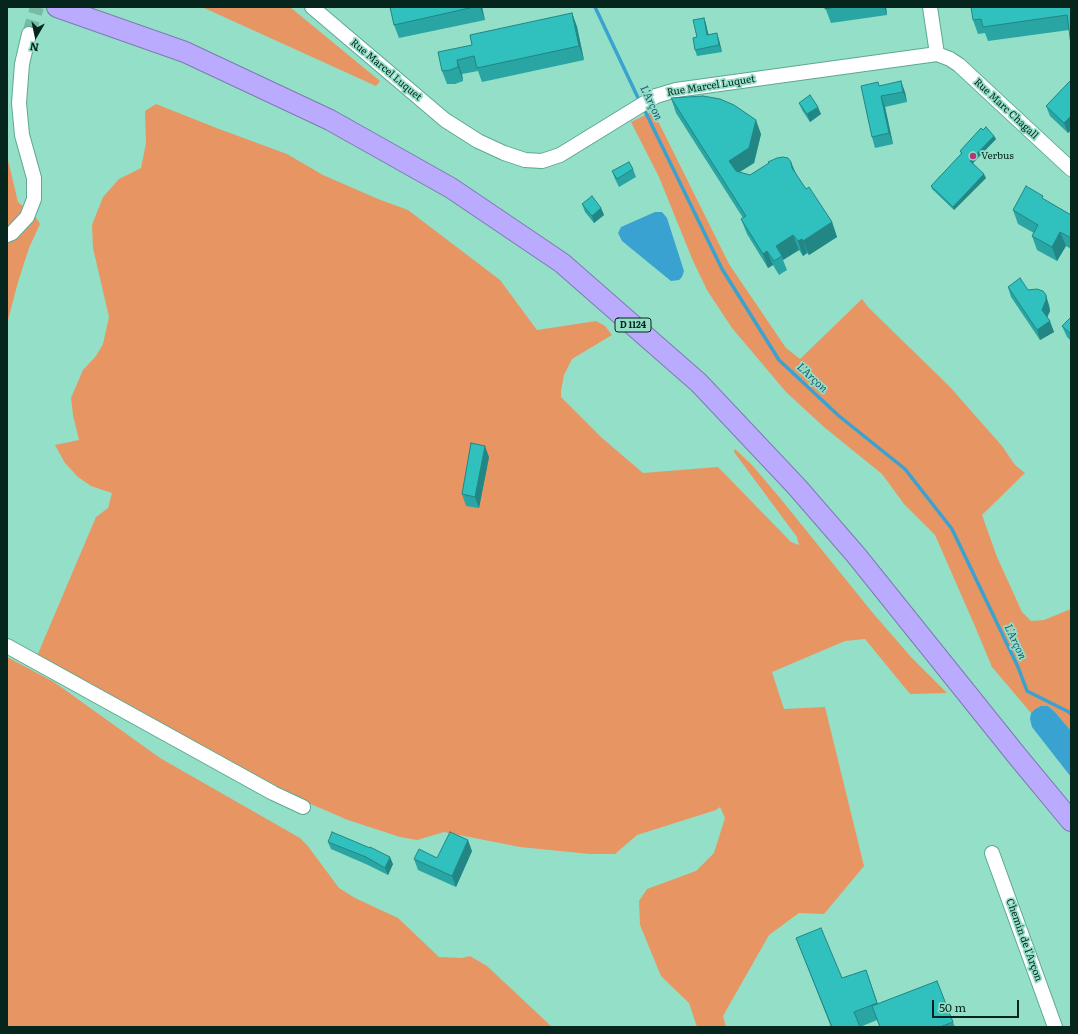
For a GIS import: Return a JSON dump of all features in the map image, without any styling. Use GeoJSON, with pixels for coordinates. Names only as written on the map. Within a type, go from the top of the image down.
{"type":"FeatureCollection","features":[{"type":"Feature","properties":{"kind":"highway","name":"D 1124"},"geometry":{"type":"LineString","coordinates":[[57,7],[185,52],[330,120],[451,188],[562,263],[699,382],[797,487],[856,555],[1071,821]]}},
{"type":"Feature","properties":{"kind":"street","name":"Rue Marcel Luquet"},"geometry":{"type":"LineString","coordinates":[[312,7],[445,120],[478,141],[524,160],[542,161],[560,155],[656,96],[676,90],[938,54]]}},
{"type":"Feature","properties":{"kind":"street"},"geometry":{"type":"LineString","coordinates":[[930,7],[938,54]]}},
{"type":"Feature","properties":{"kind":"street"},"geometry":{"type":"LineString","coordinates":[[7,235],[12,233],[27,217],[34,199],[34,178],[22,135],[19,103],[22,64],[29,34]]}},
{"type":"Feature","properties":{"kind":"street","name":"Rue Marc Chagall"},"geometry":{"type":"LineString","coordinates":[[938,54],[959,65],[1071,169]]}},
{"type":"Feature","properties":{"kind":"street"},"geometry":{"type":"LineString","coordinates":[[7,646],[273,793],[303,807]]}},
{"type":"Feature","properties":{"kind":"street","name":"Chemin de l'Arçon"},"geometry":{"type":"LineString","coordinates":[[992,853],[1055,1027]]}},
{"type":"Feature","properties":{"kind":"shaded area"},"geometry":{"type":"Polygon","coordinates":[[[202,7],[290,7],[380,81],[376,86],[202,7]]]}},
{"type":"Feature","properties":{"kind":"shaded area"},"geometry":{"type":"Polygon","coordinates":[[[156,104],[287,154],[323,175],[378,199],[408,210],[500,280],[537,330],[596,321],[605,326],[612,335],[572,359],[564,375],[561,397],[602,438],[643,473],[718,467],[791,542],[799,545],[797,537],[734,452],[735,449],[752,465],[780,498],[872,612],[911,657],[947,693],[910,694],[865,639],[845,641],[772,672],[784,709],[825,707],[864,866],[824,914],[799,913],[769,935],[723,1016],[726,1027],[697,1027],[689,1003],[661,976],[640,925],[639,901],[647,889],[696,871],[714,853],[725,818],[720,807],[716,810],[637,835],[615,854],[590,854],[520,847],[444,832],[417,840],[400,837],[348,820],[306,802],[37,656],[96,517],[108,508],[112,493],[91,486],[78,477],[65,463],[55,445],[79,440],[73,415],[71,398],[83,370],[96,356],[103,344],[109,317],[93,248],[92,225],[103,197],[119,179],[141,168],[146,143],[145,111],[156,104]]]}},
{"type":"Feature","properties":{"kind":"shaded area"},"geometry":{"type":"Polygon","coordinates":[[[653,111],[729,264],[786,348],[800,359],[862,299],[868,307],[950,387],[1002,446],[1015,465],[1025,473],[982,515],[997,557],[1022,612],[1031,621],[1044,620],[1071,609],[1071,731],[1048,706],[1041,706],[1031,713],[992,667],[935,535],[904,504],[882,474],[824,427],[786,392],[732,328],[707,290],[693,261],[659,177],[631,122],[653,111]]]}},
{"type":"Feature","properties":{"kind":"shaded area"},"geometry":{"type":"Polygon","coordinates":[[[7,156],[18,202],[35,216],[40,224],[29,248],[7,324],[7,156]]]}},
{"type":"Feature","properties":{"kind":"shaded area"},"geometry":{"type":"Polygon","coordinates":[[[7,657],[54,682],[160,758],[300,838],[307,845],[339,888],[355,898],[398,918],[439,957],[462,958],[470,956],[487,966],[552,1027],[7,1027],[7,657]]]}},
{"type":"Feature","properties":{"kind":"water"},"geometry":{"type":"Polygon","coordinates":[[[655,212],[662,212],[667,218],[684,271],[679,280],[671,281],[622,241],[618,233],[621,227],[655,212]]]}},
{"type":"Feature","properties":{"kind":"water"},"geometry":{"type":"Polygon","coordinates":[[[1041,706],[1048,706],[1071,731],[1071,777],[1032,727],[1030,719],[1031,713],[1041,706]]]}},
{"type":"Feature","properties":{"kind":"building"},"geometry":{"type":"Polygon","coordinates":[[[390,7],[474,7],[394,25],[390,7]]]}},
{"type":"Feature","properties":{"kind":"building"},"geometry":{"type":"Polygon","coordinates":[[[825,7],[836,7],[825,9],[825,7]]]}},
{"type":"Feature","properties":{"kind":"building"},"geometry":{"type":"Polygon","coordinates":[[[971,7],[1071,7],[1071,45],[1067,15],[983,27],[981,19],[973,20],[971,7]]]}},
{"type":"Feature","properties":{"kind":"building"},"geometry":{"type":"Polygon","coordinates":[[[572,13],[579,46],[477,68],[474,56],[457,60],[458,67],[442,71],[438,52],[472,45],[470,35],[572,13]]]}},
{"type":"Feature","properties":{"kind":"building"},"geometry":{"type":"Polygon","coordinates":[[[704,18],[707,35],[717,33],[719,45],[695,50],[693,38],[697,37],[693,20],[704,18]]]}},
{"type":"Feature","properties":{"kind":"building"},"geometry":{"type":"Polygon","coordinates":[[[1071,80],[1071,116],[1064,123],[1046,106],[1071,80]]]}},
{"type":"Feature","properties":{"kind":"building"},"geometry":{"type":"Polygon","coordinates":[[[901,81],[903,92],[881,96],[889,133],[872,137],[861,86],[878,82],[879,86],[901,81]]]}},
{"type":"Feature","properties":{"kind":"building"},"geometry":{"type":"Polygon","coordinates":[[[810,95],[818,107],[807,114],[799,103],[810,95]]]}},
{"type":"Feature","properties":{"kind":"building"},"geometry":{"type":"Polygon","coordinates":[[[703,96],[720,99],[734,105],[756,120],[749,148],[729,161],[736,171],[750,175],[769,163],[768,162],[777,158],[788,158],[791,162],[792,168],[806,189],[809,187],[832,222],[803,241],[802,239],[798,241],[793,235],[776,246],[782,256],[774,261],[767,251],[763,254],[741,219],[746,216],[671,98],[703,96]]]}},
{"type":"Feature","properties":{"kind":"building"},"geometry":{"type":"Polygon","coordinates":[[[986,127],[994,136],[970,161],[984,174],[953,207],[931,186],[962,153],[960,151],[981,128],[983,130],[986,127]]]}},
{"type":"Feature","properties":{"kind":"building"},"geometry":{"type":"Polygon","coordinates":[[[629,162],[633,169],[617,179],[612,171],[629,162]]]}},
{"type":"Feature","properties":{"kind":"building"},"geometry":{"type":"Polygon","coordinates":[[[1026,186],[1043,196],[1042,198],[1071,215],[1071,238],[1060,232],[1052,247],[1032,236],[1038,225],[1013,210],[1026,186]]]}},
{"type":"Feature","properties":{"kind":"building"},"geometry":{"type":"Polygon","coordinates":[[[592,196],[601,208],[592,216],[582,204],[592,196]]]}},
{"type":"Feature","properties":{"kind":"building"},"geometry":{"type":"Polygon","coordinates":[[[1020,278],[1028,290],[1037,289],[1043,291],[1046,295],[1046,300],[1042,310],[1050,321],[1037,330],[1008,287],[1020,278]]]}},
{"type":"Feature","properties":{"kind":"building"},"geometry":{"type":"Polygon","coordinates":[[[1071,317],[1071,334],[1062,326],[1071,317]]]}},
{"type":"Feature","properties":{"kind":"building"},"geometry":{"type":"Polygon","coordinates":[[[471,443],[485,446],[475,497],[462,494],[471,443]]]}},
{"type":"Feature","properties":{"kind":"building"},"geometry":{"type":"Polygon","coordinates":[[[332,832],[370,847],[390,857],[385,868],[366,857],[328,842],[332,832]]]}},
{"type":"Feature","properties":{"kind":"building"},"geometry":{"type":"Polygon","coordinates":[[[450,832],[468,840],[452,876],[414,859],[419,849],[437,858],[450,832]]]}},
{"type":"Feature","properties":{"kind":"building"},"geometry":{"type":"Polygon","coordinates":[[[821,928],[842,978],[866,970],[877,1003],[854,1012],[860,1027],[832,1027],[796,938],[821,928]]]}},
{"type":"Feature","properties":{"kind":"building"},"geometry":{"type":"Polygon","coordinates":[[[937,981],[953,1022],[940,1027],[880,1027],[872,1006],[937,981]]]}},
{"type":"Feature","properties":{"kind":"waterway","name":"L'Arçon"},"geometry":{"type":"LineString","coordinates":[[595,7],[640,102]]}},
{"type":"Feature","properties":{"kind":"waterway","name":"L'Arçon"},"geometry":{"type":"LineString","coordinates":[[643,107],[722,269],[779,360],[839,416],[905,469],[952,529],[1018,667],[1027,691],[1071,714]]}},
{"type":"Feature","properties":{"kind":"tunnel"},"geometry":{"type":"LineString","coordinates":[[29,34],[37,7]]}},
{"type":"Feature","properties":{"kind":"place","name":"Verbus"},"geometry":{"type":"Point","coordinates":[973,156]}}]}
